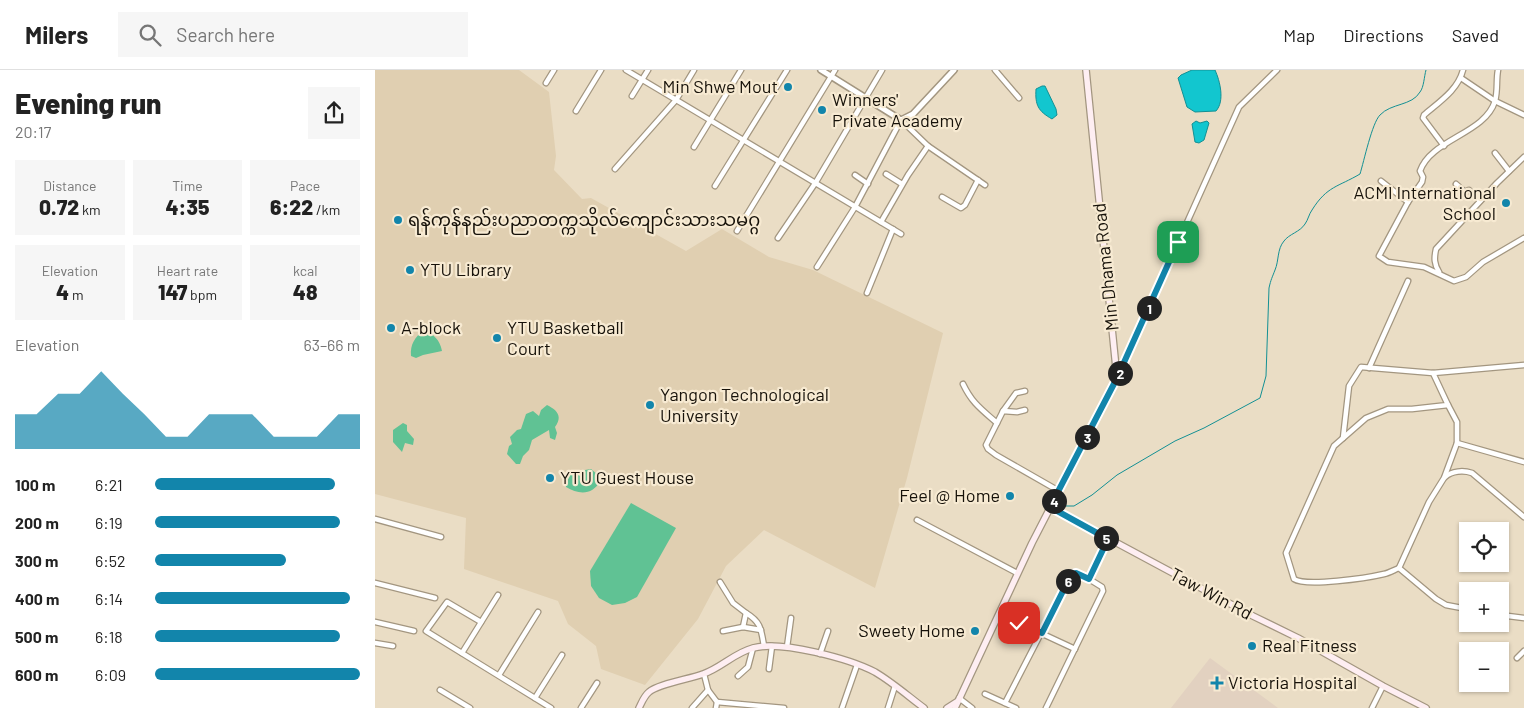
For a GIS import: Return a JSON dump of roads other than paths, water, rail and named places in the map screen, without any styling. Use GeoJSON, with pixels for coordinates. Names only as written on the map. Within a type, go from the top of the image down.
{"type":"FeatureCollection","features":[{"type":"Feature","properties":{"kind":"main road","name":"Min Dhama Road"},"geometry":{"type":"LineString","coordinates":[[1086,70],[1117,378]]}},
{"type":"Feature","properties":{"kind":"main road"},"geometry":{"type":"LineString","coordinates":[[955,708],[1017,573],[1117,378]]}},
{"type":"Feature","properties":{"kind":"main road","name":"Taw Win Rd"},"geometry":{"type":"LineString","coordinates":[[1050,507],[1426,708]]}},
{"type":"Feature","properties":{"kind":"main road"},"geometry":{"type":"LineString","coordinates":[[639,708],[645,696],[652,690],[704,674],[740,652],[764,646],[787,647],[821,654],[857,665],[875,672],[924,708]]}},
{"type":"Feature","properties":{"kind":"main road"},"geometry":{"type":"LineString","coordinates":[[947,708],[959,700]]}},
{"type":"Feature","properties":{"kind":"street"},"geometry":{"type":"LineString","coordinates":[[546,83],[554,70]]}},
{"type":"Feature","properties":{"kind":"street"},"geometry":{"type":"LineString","coordinates":[[576,111],[601,70]]}},
{"type":"Feature","properties":{"kind":"street"},"geometry":{"type":"LineString","coordinates":[[626,70],[901,234]]}},
{"type":"Feature","properties":{"kind":"street"},"geometry":{"type":"LineString","coordinates":[[632,96],[647,70]]}},
{"type":"Feature","properties":{"kind":"street"},"geometry":{"type":"LineString","coordinates":[[615,169],[676,100],[694,70]]}},
{"type":"Feature","properties":{"kind":"street"},"geometry":{"type":"LineString","coordinates":[[694,147],[741,70]]}},
{"type":"Feature","properties":{"kind":"street"},"geometry":{"type":"LineString","coordinates":[[715,186],[787,70]]}},
{"type":"Feature","properties":{"kind":"street"},"geometry":{"type":"LineString","coordinates":[[821,70],[901,120],[928,146],[985,185]]}},
{"type":"Feature","properties":{"kind":"street"},"geometry":{"type":"LineString","coordinates":[[737,231],[835,70]]}},
{"type":"Feature","properties":{"kind":"street"},"geometry":{"type":"LineString","coordinates":[[777,238],[816,182],[882,70]]}},
{"type":"Feature","properties":{"kind":"street"},"geometry":{"type":"LineString","coordinates":[[817,267],[868,184],[901,120],[913,114],[954,70]]}},
{"type":"Feature","properties":{"kind":"street"},"geometry":{"type":"LineString","coordinates":[[995,70],[1019,98]]}},
{"type":"Feature","properties":{"kind":"street"},"geometry":{"type":"LineString","coordinates":[[1117,378],[1239,107],[1277,70]]}},
{"type":"Feature","properties":{"kind":"street"},"geometry":{"type":"LineString","coordinates":[[1444,146],[1423,118],[1448,94],[1461,78],[1463,70]]}},
{"type":"Feature","properties":{"kind":"street"},"geometry":{"type":"LineString","coordinates":[[1440,273],[1415,264],[1407,265],[1388,262],[1379,256],[1421,182],[1423,177],[1420,171],[1422,165],[1444,146],[1483,119],[1495,101],[1498,70]]}},
{"type":"Feature","properties":{"kind":"street"},"geometry":{"type":"LineString","coordinates":[[1461,78],[1495,101],[1524,115]]}},
{"type":"Feature","properties":{"kind":"street"},"geometry":{"type":"LineString","coordinates":[[881,222],[902,184],[928,146]]}},
{"type":"Feature","properties":{"kind":"street"},"geometry":{"type":"LineString","coordinates":[[1495,153],[1509,171]]}},
{"type":"Feature","properties":{"kind":"street"},"geometry":{"type":"LineString","coordinates":[[1524,156],[1436,248],[1434,256],[1435,266],[1446,278],[1454,281],[1458,280],[1465,277],[1501,250],[1524,238]]}},
{"type":"Feature","properties":{"kind":"street"},"geometry":{"type":"LineString","coordinates":[[886,174],[902,184]]}},
{"type":"Feature","properties":{"kind":"street"},"geometry":{"type":"LineString","coordinates":[[855,176],[868,184]]}},
{"type":"Feature","properties":{"kind":"street"},"geometry":{"type":"LineString","coordinates":[[942,197],[961,208],[965,205],[978,180]]}},
{"type":"Feature","properties":{"kind":"street"},"geometry":{"type":"LineString","coordinates":[[1381,181],[1409,202]]}},
{"type":"Feature","properties":{"kind":"street"},"geometry":{"type":"LineString","coordinates":[[1456,184],[1465,192],[1469,190],[1480,201]]}},
{"type":"Feature","properties":{"kind":"street"},"geometry":{"type":"LineString","coordinates":[[867,293],[893,229]]}},
{"type":"Feature","properties":{"kind":"street"},"geometry":{"type":"LineString","coordinates":[[1369,368],[1408,281]]}},
{"type":"Feature","properties":{"kind":"street"},"geometry":{"type":"LineString","coordinates":[[1343,438],[1349,386],[1361,367],[1433,373],[1524,365]]}},
{"type":"Feature","properties":{"kind":"street"},"geometry":{"type":"LineString","coordinates":[[1433,373],[1457,422],[1457,443],[1444,478],[1429,502],[1399,568],[1386,574],[1315,583],[1296,581],[1286,553],[1334,446],[1366,418],[1388,409],[1412,409],[1448,405]]}},
{"type":"Feature","properties":{"kind":"street"},"geometry":{"type":"LineString","coordinates":[[963,384],[969,397],[977,407],[997,423]]}},
{"type":"Feature","properties":{"kind":"street"},"geometry":{"type":"LineString","coordinates":[[1025,391],[1016,393],[1003,411],[986,445],[996,455],[1059,491]]}},
{"type":"Feature","properties":{"kind":"street"},"geometry":{"type":"LineString","coordinates":[[1003,411],[1017,412],[1025,410]]}},
{"type":"Feature","properties":{"kind":"street"},"geometry":{"type":"LineString","coordinates":[[1457,443],[1524,462]]}},
{"type":"Feature","properties":{"kind":"street"},"geometry":{"type":"LineString","coordinates":[[1444,478],[1449,473],[1466,471],[1472,473],[1524,517]]}},
{"type":"Feature","properties":{"kind":"street"},"geometry":{"type":"LineString","coordinates":[[375,519],[441,537]]}},
{"type":"Feature","properties":{"kind":"street"},"geometry":{"type":"LineString","coordinates":[[917,520],[1017,573]]}},
{"type":"Feature","properties":{"kind":"street"},"geometry":{"type":"LineString","coordinates":[[1089,579],[1108,539]]}},
{"type":"Feature","properties":{"kind":"street"},"geometry":{"type":"LineString","coordinates":[[1399,568],[1436,599],[1446,605],[1459,607]]}},
{"type":"Feature","properties":{"kind":"street"},"geometry":{"type":"LineString","coordinates":[[1005,703],[1071,575],[1076,573],[1102,587],[1103,591],[1046,708]]}},
{"type":"Feature","properties":{"kind":"street"},"geometry":{"type":"LineString","coordinates":[[720,582],[733,603],[745,613],[755,618],[761,630],[764,646]]}},
{"type":"Feature","properties":{"kind":"street"},"geometry":{"type":"LineString","coordinates":[[375,583],[435,598]]}},
{"type":"Feature","properties":{"kind":"street"},"geometry":{"type":"LineString","coordinates":[[462,653],[498,595]]}},
{"type":"Feature","properties":{"kind":"street"},"geometry":{"type":"LineString","coordinates":[[481,622],[447,602],[426,631],[551,708]]}},
{"type":"Feature","properties":{"kind":"street"},"geometry":{"type":"LineString","coordinates":[[499,675],[538,612]]}},
{"type":"Feature","properties":{"kind":"street"},"geometry":{"type":"LineString","coordinates":[[743,627],[745,613]]}},
{"type":"Feature","properties":{"kind":"street"},"geometry":{"type":"LineString","coordinates":[[1509,616],[1524,618]]}},
{"type":"Feature","properties":{"kind":"street"},"geometry":{"type":"LineString","coordinates":[[787,647],[791,618]]}},
{"type":"Feature","properties":{"kind":"street"},"geometry":{"type":"LineString","coordinates":[[375,622],[414,630]]}},
{"type":"Feature","properties":{"kind":"street"},"geometry":{"type":"LineString","coordinates":[[1019,623],[1075,649]]}},
{"type":"Feature","properties":{"kind":"street"},"geometry":{"type":"LineString","coordinates":[[723,631],[743,627],[761,630]]}},
{"type":"Feature","properties":{"kind":"street"},"geometry":{"type":"LineString","coordinates":[[821,654],[828,631]]}},
{"type":"Feature","properties":{"kind":"street"},"geometry":{"type":"LineString","coordinates":[[375,643],[393,646]]}},
{"type":"Feature","properties":{"kind":"street"},"geometry":{"type":"LineString","coordinates":[[769,669],[771,646]]}},
{"type":"Feature","properties":{"kind":"street"},"geometry":{"type":"LineString","coordinates":[[738,676],[748,667],[753,648]]}},
{"type":"Feature","properties":{"kind":"street"},"geometry":{"type":"LineString","coordinates":[[1517,658],[1524,651]]}},
{"type":"Feature","properties":{"kind":"street"},"geometry":{"type":"LineString","coordinates":[[535,698],[562,656]]}},
{"type":"Feature","properties":{"kind":"street"},"geometry":{"type":"LineString","coordinates":[[842,708],[857,665]]}},
{"type":"Feature","properties":{"kind":"street"},"geometry":{"type":"LineString","coordinates":[[704,674],[708,690],[717,702],[716,708]]}},
{"type":"Feature","properties":{"kind":"street"},"geometry":{"type":"LineString","coordinates":[[581,708],[597,683]]}},
{"type":"Feature","properties":{"kind":"street"},"geometry":{"type":"LineString","coordinates":[[888,708],[895,686]]}},
{"type":"Feature","properties":{"kind":"street"},"geometry":{"type":"LineString","coordinates":[[1372,708],[1383,686]]}},
{"type":"Feature","properties":{"kind":"street"},"geometry":{"type":"LineString","coordinates":[[440,690],[470,708]]}},
{"type":"Feature","properties":{"kind":"street"},"geometry":{"type":"LineString","coordinates":[[692,708],[708,690]]}},
{"type":"Feature","properties":{"kind":"street"},"geometry":{"type":"LineString","coordinates":[[985,694],[1016,708]]}},
{"type":"Feature","properties":{"kind":"street"},"geometry":{"type":"LineString","coordinates":[[959,700],[972,708]]}},
{"type":"Feature","properties":{"kind":"street"},"geometry":{"type":"LineString","coordinates":[[717,702],[784,708]]}},
{"type":"Feature","properties":{"kind":"water"},"geometry":{"type":"Polygon","coordinates":[[[1192,70],[1215,70],[1219,80],[1221,97],[1216,111],[1195,112],[1187,107],[1178,78],[1192,70]]]}},
{"type":"Feature","properties":{"kind":"water"},"geometry":{"type":"Polygon","coordinates":[[[1045,86],[1056,109],[1057,115],[1052,119],[1038,107],[1036,89],[1045,86]]]}},
{"type":"Feature","properties":{"kind":"water"},"geometry":{"type":"Polygon","coordinates":[[[1196,121],[1200,123],[1207,121],[1209,123],[1204,140],[1199,143],[1195,142],[1192,124],[1196,121]]]}},
{"type":"Feature","properties":{"kind":"waterway"},"geometry":{"type":"LineString","coordinates":[[1066,506],[1074,506],[1092,495],[1117,475],[1175,441],[1260,398],[1266,376],[1269,288],[1282,244],[1303,227],[1317,202],[1328,191],[1360,174],[1377,119],[1390,108],[1416,97],[1422,87],[1426,70]]}},
{"type":"Feature","properties":{"kind":"place","name":"Min Shwe Mout"},"geometry":{"type":"Point","coordinates":[788,87]}},
{"type":"Feature","properties":{"kind":"place","name":"Winners' Private Academy"},"geometry":{"type":"Point","coordinates":[822,110]}},
{"type":"Feature","properties":{"kind":"place","name":"ACMI International School"},"geometry":{"type":"Point","coordinates":[1506,203]}},
{"type":"Feature","properties":{"kind":"place","name":"ရန်ကုန်နည်းပညာတက္ကသိုလ်ကျောင်းသားသမဂ္ဂ"},"geometry":{"type":"Point","coordinates":[398,220]}},
{"type":"Feature","properties":{"kind":"place","name":"YTU Library"},"geometry":{"type":"Point","coordinates":[410,270]}},
{"type":"Feature","properties":{"kind":"place","name":"A-block"},"geometry":{"type":"Point","coordinates":[391,328]}},
{"type":"Feature","properties":{"kind":"place","name":"YTU Basketball Court"},"geometry":{"type":"Point","coordinates":[497,338]}},
{"type":"Feature","properties":{"kind":"place","name":"Yangon Technological University"},"geometry":{"type":"Point","coordinates":[650,405]}},
{"type":"Feature","properties":{"kind":"place","name":"YTU Guest House"},"geometry":{"type":"Point","coordinates":[550,478]}},
{"type":"Feature","properties":{"kind":"place","name":"Feel @ Home"},"geometry":{"type":"Point","coordinates":[1010,496]}},
{"type":"Feature","properties":{"kind":"place","name":"Sweety Home"},"geometry":{"type":"Point","coordinates":[975,631]}},
{"type":"Feature","properties":{"kind":"place","name":"Real Fitness"},"geometry":{"type":"Point","coordinates":[1252,646]}},
{"type":"Feature","properties":{"kind":"place","name":"Victoria Hospital"},"geometry":{"type":"Point","coordinates":[1217,683]}}]}
